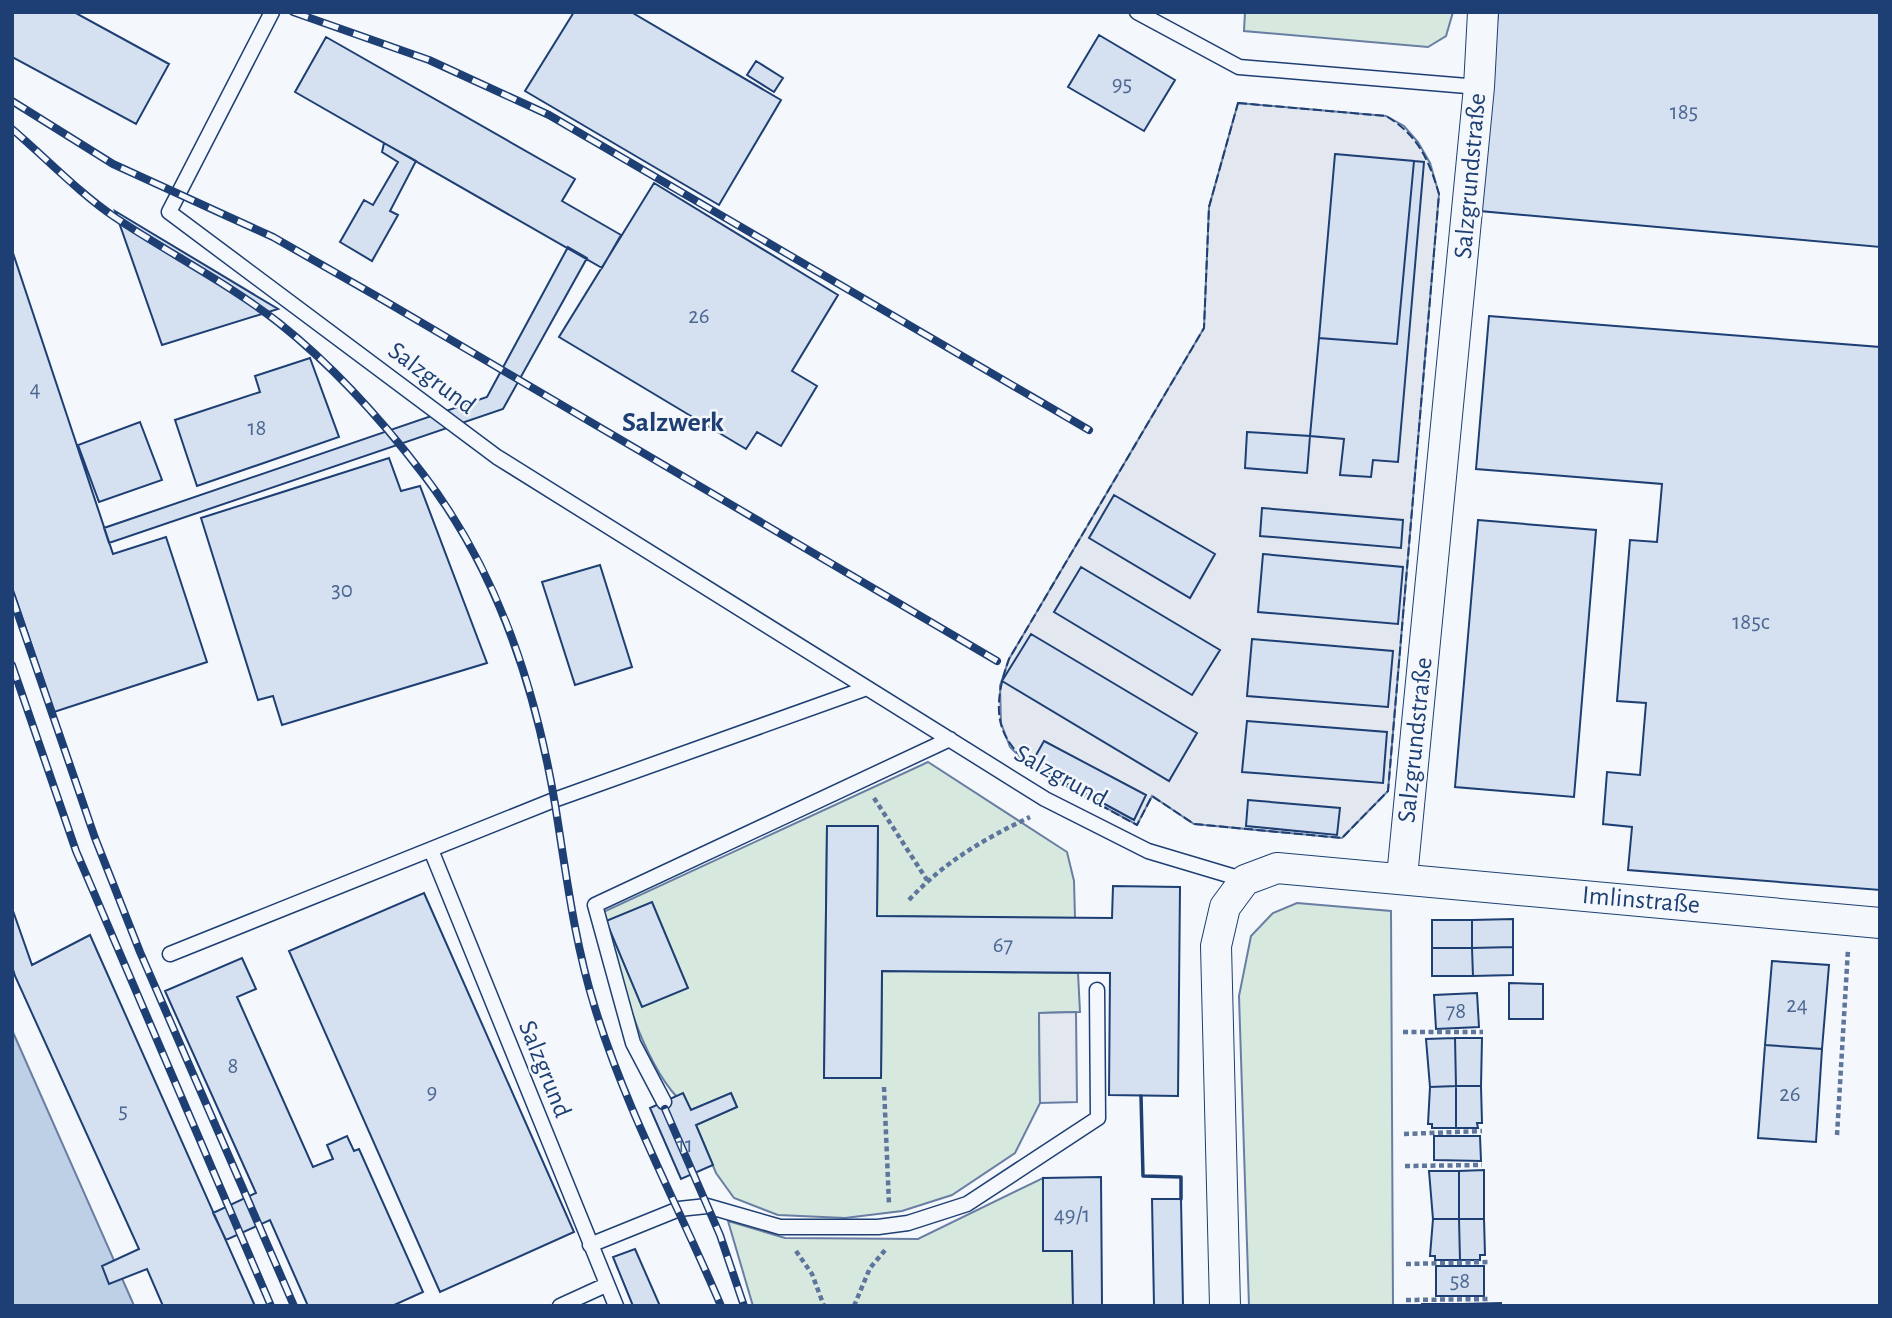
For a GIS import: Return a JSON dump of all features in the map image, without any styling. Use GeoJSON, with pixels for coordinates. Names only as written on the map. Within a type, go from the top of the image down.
{"type":"FeatureCollection","features":[{"type":"Feature","properties":{"kind":"street","name":"Salzgrundstraße"},"geometry":{"type":"LineString","coordinates":[[1402,877],[1479,87],[1483,12]]}},
{"type":"Feature","properties":{"kind":"street"},"geometry":{"type":"LineString","coordinates":[[1225,1306],[1216,946],[1224,907],[1245,880],[1277,868],[1402,877]]}},
{"type":"Feature","properties":{"kind":"street","name":"Imlinstraße"},"geometry":{"type":"LineString","coordinates":[[1402,877],[1880,923]]}},
{"type":"Feature","properties":{"kind":"lane","name":"Salzgrund"},"geometry":{"type":"LineString","coordinates":[[272,12],[169,212],[497,457],[867,688],[1056,804],[1148,851],[1245,880]]}},
{"type":"Feature","properties":{"kind":"lane"},"geometry":{"type":"LineString","coordinates":[[1137,12],[1239,67],[1479,87]]}},
{"type":"Feature","properties":{"kind":"lane"},"geometry":{"type":"LineString","coordinates":[[170,954],[567,796],[867,688]]}},
{"type":"Feature","properties":{"kind":"lane"},"geometry":{"type":"LineString","coordinates":[[664,1102],[633,1043],[595,905],[950,739]]}},
{"type":"Feature","properties":{"kind":"lane","name":"Salzgrund"},"geometry":{"type":"LineString","coordinates":[[431,850],[615,1306]]}},
{"type":"Feature","properties":{"kind":"lane"},"geometry":{"type":"LineString","coordinates":[[590,1245],[679,1209],[707,1206],[780,1227],[890,1226],[967,1204],[1098,1118],[1097,990]]}},
{"type":"Feature","properties":{"kind":"lane"},"geometry":{"type":"LineString","coordinates":[[560,1306],[606,1285]]}},
{"type":"Feature","properties":{"kind":"path"},"geometry":{"type":"LineString","coordinates":[[863,780],[927,880]]}},
{"type":"Feature","properties":{"kind":"path"},"geometry":{"type":"LineString","coordinates":[[909,900],[927,880],[974,844],[1056,804]]}},
{"type":"Feature","properties":{"kind":"path"},"geometry":{"type":"LineString","coordinates":[[1838,1135],[1850,920]]}},
{"type":"Feature","properties":{"kind":"path"},"geometry":{"type":"LineString","coordinates":[[1403,1032],[1483,1032]]}},
{"type":"Feature","properties":{"kind":"path"},"geometry":{"type":"LineString","coordinates":[[884,1087],[890,1226]]}},
{"type":"Feature","properties":{"kind":"path"},"geometry":{"type":"LineString","coordinates":[[1405,1134],[1482,1131]]}},
{"type":"Feature","properties":{"kind":"path"},"geometry":{"type":"LineString","coordinates":[[1405,1166],[1482,1165]]}},
{"type":"Feature","properties":{"kind":"path"},"geometry":{"type":"LineString","coordinates":[[854,1306],[870,1268],[908,1223]]}},
{"type":"Feature","properties":{"kind":"path"},"geometry":{"type":"LineString","coordinates":[[780,1227],[813,1274],[824,1306]]}},
{"type":"Feature","properties":{"kind":"path"},"geometry":{"type":"LineString","coordinates":[[1406,1264],[1489,1262]]}},
{"type":"Feature","properties":{"kind":"path"},"geometry":{"type":"LineString","coordinates":[[1406,1300],[1490,1299]]}},
{"type":"Feature","properties":{"kind":"shaded area"},"geometry":{"type":"Polygon","coordinates":[[[1245,12],[1453,12],[1446,36],[1428,47],[1244,31],[1245,12]]]}},
{"type":"Feature","properties":{"kind":"shaded area"},"geometry":{"type":"Polygon","coordinates":[[[1238,103],[1386,116],[1404,126],[1418,142],[1430,163],[1439,194],[1388,791],[1342,838],[1194,824],[1152,796],[1137,825],[1028,765],[1010,747],[1001,723],[1000,686],[1009,659],[1204,328],[1209,207],[1238,103]]]}},
{"type":"Feature","properties":{"kind":"shaded area"},"geometry":{"type":"Polygon","coordinates":[[[928,762],[1067,852],[1074,881],[1075,918],[877,916],[878,826],[827,826],[824,1078],[881,1078],[882,971],[1078,973],[1080,1012],[1039,1013],[1040,1103],[1015,1153],[952,1195],[902,1211],[845,1218],[778,1215],[734,1198],[716,1173],[696,1125],[737,1107],[731,1093],[691,1110],[674,1093],[659,1072],[634,1019],[601,913],[928,762]]]}},
{"type":"Feature","properties":{"kind":"shaded area"},"geometry":{"type":"Polygon","coordinates":[[[1297,903],[1391,911],[1393,1306],[1249,1306],[1239,996],[1251,936],[1273,913],[1297,903]]]}},
{"type":"Feature","properties":{"kind":"shaded area"},"geometry":{"type":"Polygon","coordinates":[[[1076,1012],[1077,1102],[1040,1103],[1039,1013],[1076,1012]]]}},
{"type":"Feature","properties":{"kind":"shaded area"},"geometry":{"type":"Polygon","coordinates":[[[1043,1178],[1043,1251],[1072,1251],[1073,1306],[753,1306],[728,1221],[785,1238],[918,1239],[1043,1178]]]}},
{"type":"Feature","properties":{"kind":"water"},"geometry":{"type":"Polygon","coordinates":[[[12,1030],[132,1301],[134,1306],[12,1306],[12,1030]]]}},
{"type":"Feature","properties":{"kind":"building"},"geometry":{"type":"Polygon","coordinates":[[[12,12],[74,12],[169,64],[136,124],[12,57],[12,12]]]}},
{"type":"Feature","properties":{"kind":"building"},"geometry":{"type":"Polygon","coordinates":[[[574,12],[631,12],[781,100],[719,205],[525,91],[574,12]]]}},
{"type":"Feature","properties":{"kind":"building"},"geometry":{"type":"Polygon","coordinates":[[[1498,12],[1880,12],[1880,247],[1480,211],[1498,12]]]}},
{"type":"Feature","properties":{"kind":"building"},"geometry":{"type":"Polygon","coordinates":[[[1099,35],[1175,80],[1144,131],[1068,87],[1099,35]]]}},
{"type":"Feature","properties":{"kind":"building"},"geometry":{"type":"Polygon","coordinates":[[[326,37],[575,179],[562,201],[621,235],[602,268],[295,92],[326,37]]]}},
{"type":"Feature","properties":{"kind":"building"},"geometry":{"type":"Polygon","coordinates":[[[756,61],[783,78],[774,92],[747,75],[756,61]]]}},
{"type":"Feature","properties":{"kind":"building"},"geometry":{"type":"Polygon","coordinates":[[[384,143],[416,161],[390,211],[398,215],[372,261],[340,242],[364,200],[373,205],[398,162],[382,152],[384,143]]]}},
{"type":"Feature","properties":{"kind":"building"},"geometry":{"type":"Polygon","coordinates":[[[1335,154],[1414,161],[1397,344],[1319,338],[1335,154]]]}},
{"type":"Feature","properties":{"kind":"building"},"geometry":{"type":"Polygon","coordinates":[[[1414,161],[1424,162],[1398,462],[1373,460],[1371,477],[1340,475],[1344,439],[1310,436],[1319,338],[1397,344],[1414,161]]]}},
{"type":"Feature","properties":{"kind":"building"},"geometry":{"type":"Polygon","coordinates":[[[654,183],[838,295],[792,371],[817,386],[781,446],[757,432],[746,449],[559,337],[654,183]]]}},
{"type":"Feature","properties":{"kind":"building"},"geometry":{"type":"Polygon","coordinates":[[[115,211],[278,309],[162,345],[115,211]]]}},
{"type":"Feature","properties":{"kind":"building"},"geometry":{"type":"Polygon","coordinates":[[[568,247],[587,258],[503,409],[109,543],[104,528],[487,397],[568,247]]]}},
{"type":"Feature","properties":{"kind":"building"},"geometry":{"type":"Polygon","coordinates":[[[12,250],[113,554],[166,537],[207,662],[54,712],[12,587],[12,250]]]}},
{"type":"Feature","properties":{"kind":"building"},"geometry":{"type":"Polygon","coordinates":[[[1489,316],[1880,347],[1880,890],[1628,870],[1632,827],[1603,824],[1607,772],[1640,775],[1646,703],[1617,701],[1630,540],[1657,542],[1662,484],[1476,469],[1489,316]]]}},
{"type":"Feature","properties":{"kind":"building"},"geometry":{"type":"Polygon","coordinates":[[[310,358],[339,437],[197,486],[175,420],[260,392],[255,376],[310,358]]]}},
{"type":"Feature","properties":{"kind":"building"},"geometry":{"type":"Polygon","coordinates":[[[140,422],[162,480],[99,502],[78,445],[140,422]]]}},
{"type":"Feature","properties":{"kind":"building"},"geometry":{"type":"Polygon","coordinates":[[[1247,432],[1310,436],[1307,473],[1245,468],[1247,432]]]}},
{"type":"Feature","properties":{"kind":"building"},"geometry":{"type":"Polygon","coordinates":[[[389,458],[401,491],[420,486],[487,663],[282,725],[273,696],[258,700],[201,518],[389,458]]]}},
{"type":"Feature","properties":{"kind":"building"},"geometry":{"type":"Polygon","coordinates":[[[1114,495],[1215,554],[1190,598],[1089,538],[1114,495]]]}},
{"type":"Feature","properties":{"kind":"building"},"geometry":{"type":"Polygon","coordinates":[[[1262,508],[1403,520],[1401,548],[1260,536],[1262,508]]]}},
{"type":"Feature","properties":{"kind":"building"},"geometry":{"type":"Polygon","coordinates":[[[1478,520],[1596,530],[1574,797],[1455,787],[1478,520]]]}},
{"type":"Feature","properties":{"kind":"building"},"geometry":{"type":"Polygon","coordinates":[[[1263,554],[1403,567],[1398,624],[1258,612],[1263,554]]]}},
{"type":"Feature","properties":{"kind":"building"},"geometry":{"type":"Polygon","coordinates":[[[600,565],[632,667],[575,685],[542,582],[600,565]]]}},
{"type":"Feature","properties":{"kind":"building"},"geometry":{"type":"Polygon","coordinates":[[[1081,567],[1220,650],[1192,695],[1054,612],[1081,567]]]}},
{"type":"Feature","properties":{"kind":"building"},"geometry":{"type":"Polygon","coordinates":[[[1031,634],[1197,733],[1169,781],[1002,681],[1031,634]]]}},
{"type":"Feature","properties":{"kind":"building"},"geometry":{"type":"Polygon","coordinates":[[[1252,639],[1393,651],[1388,707],[1247,696],[1252,639]]]}},
{"type":"Feature","properties":{"kind":"building"},"geometry":{"type":"Polygon","coordinates":[[[1247,721],[1387,732],[1383,783],[1242,772],[1247,721]]]}},
{"type":"Feature","properties":{"kind":"building"},"geometry":{"type":"Polygon","coordinates":[[[1044,741],[1146,795],[1134,820],[1031,764],[1044,741]]]}},
{"type":"Feature","properties":{"kind":"building"},"geometry":{"type":"Polygon","coordinates":[[[1248,800],[1340,808],[1337,835],[1246,826],[1248,800]]]}},
{"type":"Feature","properties":{"kind":"building"},"geometry":{"type":"Polygon","coordinates":[[[827,826],[878,826],[877,916],[1112,918],[1113,886],[1180,887],[1178,1096],[1109,1095],[1110,973],[882,971],[881,1078],[824,1078],[827,826]]]}},
{"type":"Feature","properties":{"kind":"building"},"geometry":{"type":"Polygon","coordinates":[[[424,893],[574,1232],[440,1292],[289,951],[424,893]]]}},
{"type":"Feature","properties":{"kind":"building"},"geometry":{"type":"Polygon","coordinates":[[[652,902],[688,988],[642,1007],[606,921],[652,902]]]}},
{"type":"Feature","properties":{"kind":"building"},"geometry":{"type":"Polygon","coordinates":[[[12,908],[32,965],[90,935],[255,1306],[163,1306],[147,1269],[109,1284],[102,1266],[139,1249],[15,976],[12,966],[12,908]]]}},
{"type":"Feature","properties":{"kind":"building"},"geometry":{"type":"Polygon","coordinates":[[[1513,919],[1513,947],[1472,948],[1472,920],[1513,919]]]}},
{"type":"Feature","properties":{"kind":"building"},"geometry":{"type":"Polygon","coordinates":[[[1432,920],[1472,920],[1472,948],[1432,948],[1432,920]]]}},
{"type":"Feature","properties":{"kind":"building"},"geometry":{"type":"Polygon","coordinates":[[[1513,947],[1513,975],[1473,976],[1472,948],[1513,947]]]}},
{"type":"Feature","properties":{"kind":"building"},"geometry":{"type":"Polygon","coordinates":[[[1432,948],[1472,948],[1473,976],[1432,976],[1432,948]]]}},
{"type":"Feature","properties":{"kind":"building"},"geometry":{"type":"Polygon","coordinates":[[[242,958],[256,989],[237,997],[313,1167],[333,1159],[327,1145],[347,1136],[354,1151],[359,1149],[423,1292],[392,1306],[308,1306],[270,1220],[226,1240],[213,1213],[256,1193],[165,991],[242,958]]]}},
{"type":"Feature","properties":{"kind":"building"},"geometry":{"type":"Polygon","coordinates":[[[1772,961],[1829,965],[1822,1049],[1765,1045],[1772,961]]]}},
{"type":"Feature","properties":{"kind":"building"},"geometry":{"type":"Polygon","coordinates":[[[1509,983],[1543,984],[1543,1019],[1509,1019],[1509,983]]]}},
{"type":"Feature","properties":{"kind":"building"},"geometry":{"type":"Polygon","coordinates":[[[1477,993],[1479,1027],[1436,1029],[1434,995],[1477,993]]]}},
{"type":"Feature","properties":{"kind":"building"},"geometry":{"type":"Polygon","coordinates":[[[1455,1038],[1456,1086],[1430,1087],[1426,1039],[1455,1038]]]}},
{"type":"Feature","properties":{"kind":"building"},"geometry":{"type":"Polygon","coordinates":[[[1455,1038],[1482,1038],[1481,1086],[1456,1086],[1455,1038]]]}},
{"type":"Feature","properties":{"kind":"building"},"geometry":{"type":"Polygon","coordinates":[[[1765,1045],[1822,1049],[1816,1142],[1758,1138],[1765,1045]]]}},
{"type":"Feature","properties":{"kind":"building"},"geometry":{"type":"Polygon","coordinates":[[[1456,1086],[1456,1128],[1432,1128],[1432,1124],[1428,1124],[1430,1087],[1456,1086]]]}},
{"type":"Feature","properties":{"kind":"building"},"geometry":{"type":"Polygon","coordinates":[[[1456,1086],[1481,1086],[1482,1123],[1477,1123],[1478,1128],[1456,1128],[1456,1086]]]}},
{"type":"Feature","properties":{"kind":"building"},"geometry":{"type":"Polygon","coordinates":[[[683,1093],[691,1110],[731,1093],[737,1107],[696,1125],[713,1165],[681,1179],[650,1108],[683,1093]]]}},
{"type":"Feature","properties":{"kind":"building"},"geometry":{"type":"Polygon","coordinates":[[[1434,1136],[1480,1136],[1481,1161],[1434,1160],[1434,1136]]]}},
{"type":"Feature","properties":{"kind":"building"},"geometry":{"type":"Polygon","coordinates":[[[1484,1170],[1484,1219],[1459,1219],[1459,1171],[1484,1170]]]}},
{"type":"Feature","properties":{"kind":"building"},"geometry":{"type":"Polygon","coordinates":[[[1429,1171],[1459,1171],[1459,1219],[1433,1219],[1429,1171]]]}},
{"type":"Feature","properties":{"kind":"building"},"geometry":{"type":"Polygon","coordinates":[[[1101,1177],[1102,1306],[1073,1306],[1072,1251],[1043,1251],[1043,1178],[1101,1177]]]}},
{"type":"Feature","properties":{"kind":"building"},"geometry":{"type":"Polygon","coordinates":[[[1152,1199],[1181,1199],[1183,1306],[1154,1306],[1152,1199]]]}},
{"type":"Feature","properties":{"kind":"building"},"geometry":{"type":"Polygon","coordinates":[[[1433,1219],[1459,1219],[1460,1260],[1435,1260],[1435,1256],[1430,1256],[1433,1219]]]}},
{"type":"Feature","properties":{"kind":"building"},"geometry":{"type":"Polygon","coordinates":[[[1459,1219],[1484,1219],[1485,1255],[1480,1255],[1480,1260],[1460,1260],[1459,1219]]]}},
{"type":"Feature","properties":{"kind":"building"},"geometry":{"type":"Polygon","coordinates":[[[635,1249],[660,1306],[633,1306],[613,1257],[635,1249]]]}},
{"type":"Feature","properties":{"kind":"building"},"geometry":{"type":"Polygon","coordinates":[[[1436,1266],[1484,1266],[1484,1296],[1436,1296],[1436,1266]]]}},
{"type":"Feature","properties":{"kind":"building"},"geometry":{"type":"Polygon","coordinates":[[[1501,1303],[1501,1306],[1462,1306],[1462,1304],[1501,1303]]]}},
{"type":"Feature","properties":{"kind":"building"},"geometry":{"type":"Polygon","coordinates":[[[1462,1304],[1462,1306],[1422,1306],[1462,1304]]]}},
{"type":"Feature","properties":{"kind":"railway"},"geometry":{"type":"LineString","coordinates":[[293,12],[429,60],[549,115],[1089,430]]}},
{"type":"Feature","properties":{"kind":"railway"},"geometry":{"type":"LineString","coordinates":[[12,101],[113,164],[273,237],[997,661]]}},
{"type":"Feature","properties":{"kind":"railway"},"geometry":{"type":"LineString","coordinates":[[12,129],[102,208],[240,295],[299,340],[337,375],[390,433],[423,474],[472,549],[509,630],[536,716],[547,760],[581,957],[595,1008],[637,1121],[721,1306]]}},
{"type":"Feature","properties":{"kind":"railway"},"geometry":{"type":"LineString","coordinates":[[12,597],[95,838],[140,952],[294,1306]]}},
{"type":"Feature","properties":{"kind":"railway"},"geometry":{"type":"LineString","coordinates":[[12,665],[76,851],[271,1306]]}},
{"type":"Feature","properties":{"kind":"railway"},"geometry":{"type":"LineString","coordinates":[[665,1109],[720,1235],[744,1306]]}},
{"type":"Feature","properties":{"kind":"fence"},"geometry":{"type":"LineString","coordinates":[[1238,103],[1386,116],[1406,131],[1421,149],[1439,194],[1388,791],[1342,838],[1194,824],[1152,796],[1137,825],[1065,786],[1028,762],[1015,750],[1000,721],[999,703],[1009,659],[1204,328],[1209,207],[1238,103]]}},
{"type":"Feature","properties":{"kind":"wall"},"geometry":{"type":"LineString","coordinates":[[1141,1096],[1143,1176],[1181,1177],[1181,1199]]}},
{"type":"Feature","properties":{"kind":"district","name":"Salzwerk"},"geometry":{"type":"Point","coordinates":[673,423]}}]}
